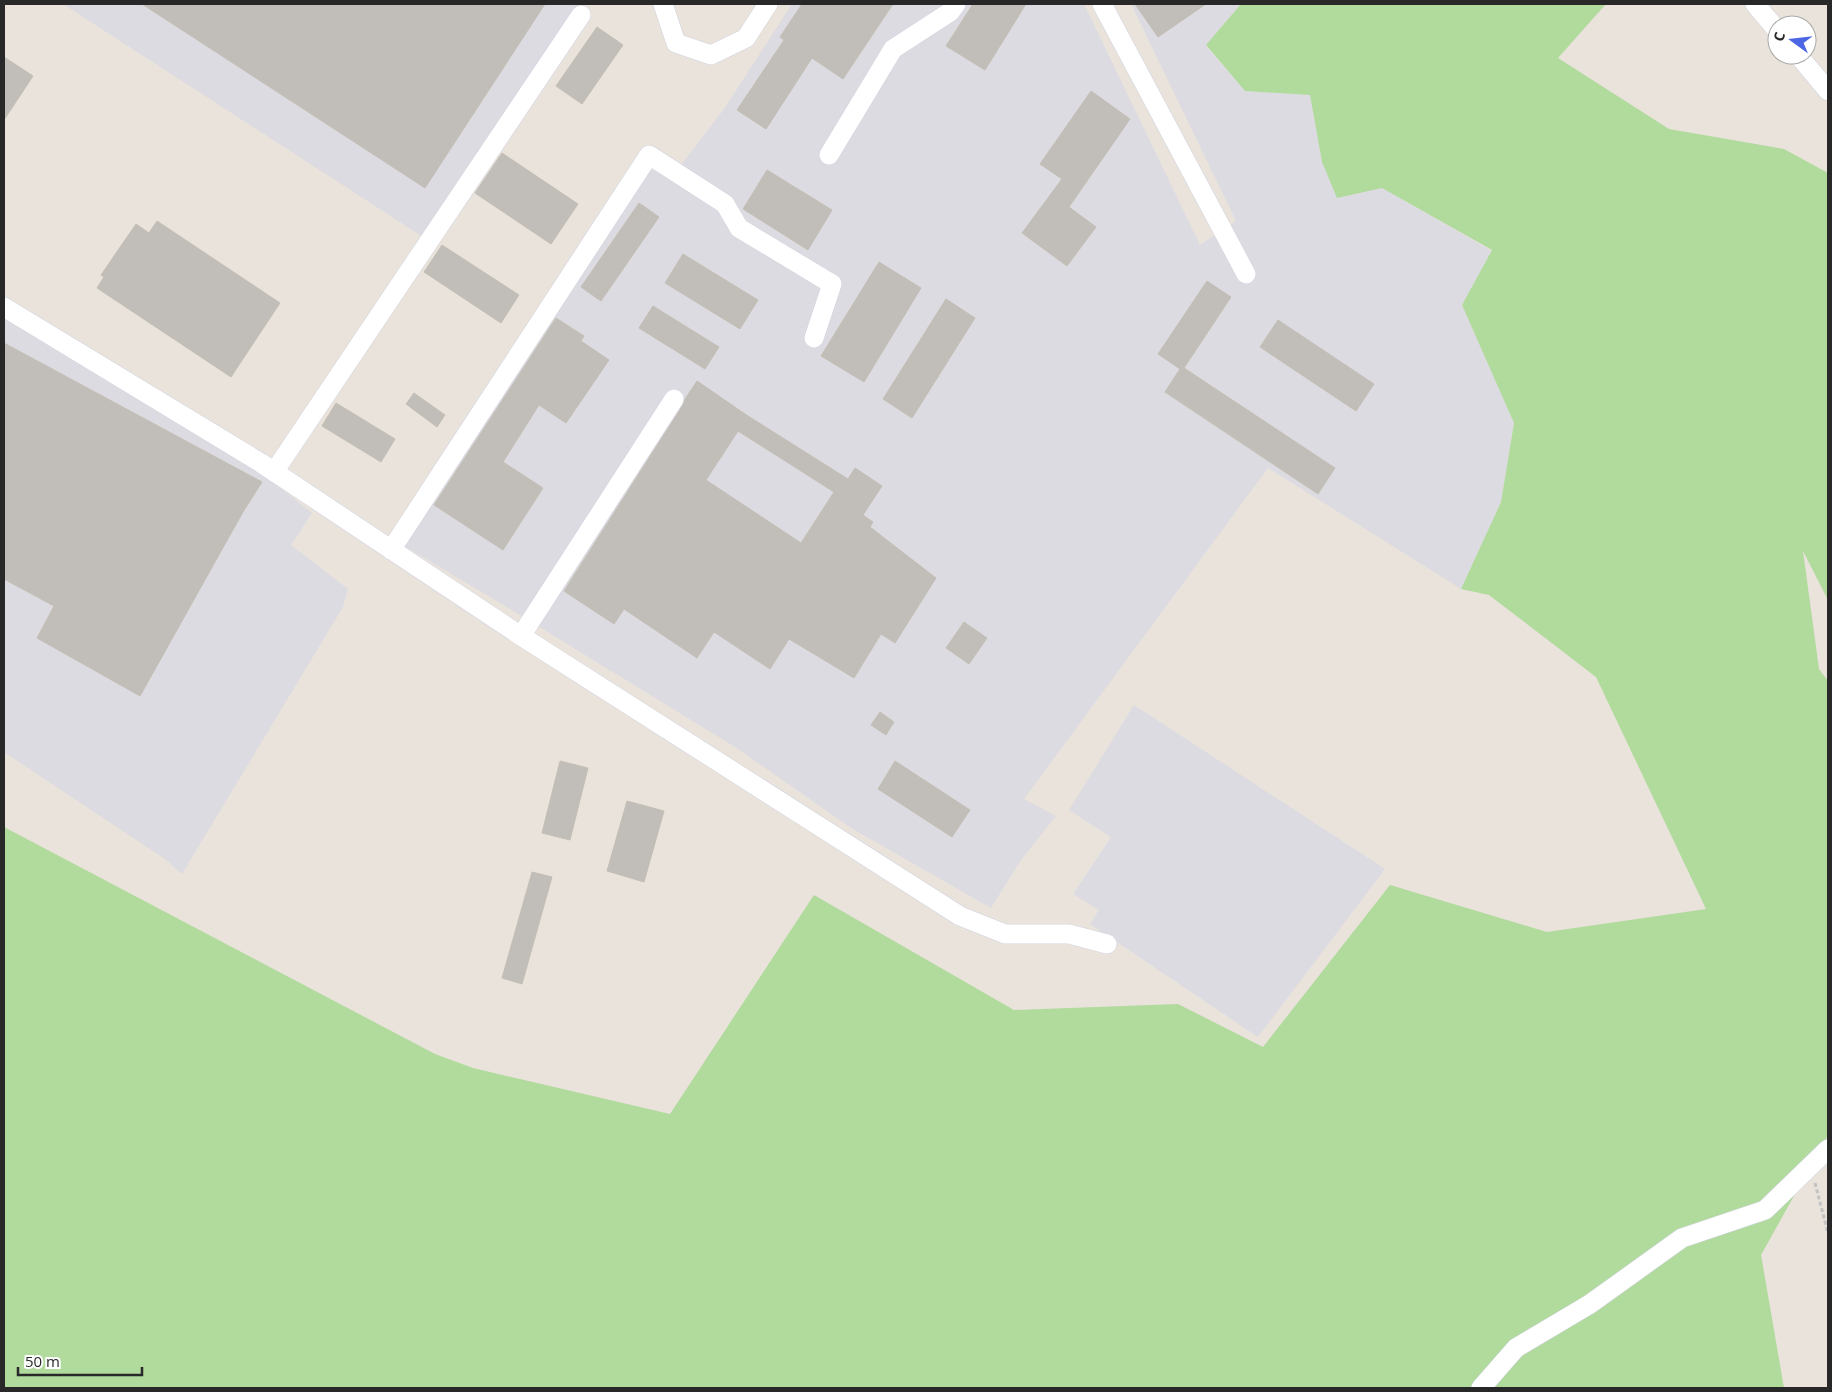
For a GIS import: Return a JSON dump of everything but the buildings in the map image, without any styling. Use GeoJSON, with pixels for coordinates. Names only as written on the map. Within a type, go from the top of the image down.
{"type":"FeatureCollection","features":[{"type":"Feature","properties":{"kind":"street"},"geometry":{"type":"LineString","coordinates":[[663,4],[676,43],[711,55],[746,38],[768,4]]}},
{"type":"Feature","properties":{"kind":"street"},"geometry":{"type":"LineString","coordinates":[[829,155],[893,49],[950,12],[956,4]]}},
{"type":"Feature","properties":{"kind":"street"},"geometry":{"type":"LineString","coordinates":[[1102,4],[1246,274]]}},
{"type":"Feature","properties":{"kind":"street"},"geometry":{"type":"LineString","coordinates":[[1755,4],[1767,18]]}},
{"type":"Feature","properties":{"kind":"street"},"geometry":{"type":"LineString","coordinates":[[274,472],[581,15]]}},
{"type":"Feature","properties":{"kind":"street"},"geometry":{"type":"LineString","coordinates":[[1806,65],[1828,91]]}},
{"type":"Feature","properties":{"kind":"street"},"geometry":{"type":"LineString","coordinates":[[391,550],[649,156],[725,204],[740,228],[832,284],[814,338]]}},
{"type":"Feature","properties":{"kind":"street"},"geometry":{"type":"LineString","coordinates":[[4,307],[274,472],[521,636],[960,916],[1006,934],[1069,934],[1107,944]]}},
{"type":"Feature","properties":{"kind":"street"},"geometry":{"type":"LineString","coordinates":[[521,636],[674,399]]}},
{"type":"Feature","properties":{"kind":"street"},"geometry":{"type":"LineString","coordinates":[[1481,1388],[1516,1348],[1590,1304],[1682,1238],[1765,1210],[1828,1149]]}},
{"type":"Feature","properties":{"kind":"path"},"geometry":{"type":"LineString","coordinates":[[1808,1170],[1817,1188],[1828,1233]]}},
{"type":"Feature","properties":{"kind":"shaded area"},"geometry":{"type":"Polygon","coordinates":[[[63,4],[583,4],[423,237],[63,4]]]}},
{"type":"Feature","properties":{"kind":"shaded area"},"geometry":{"type":"Polygon","coordinates":[[[792,4],[1084,4],[1200,245],[1236,221],[1131,4],[1241,4],[1206,46],[1245,91],[1310,95],[1322,162],[1382,188],[1492,251],[1462,305],[1514,422],[1501,502],[1461,589],[1268,468],[1024,799],[1056,816],[1021,860],[991,908],[851,828],[735,747],[401,544],[651,169],[671,178],[724,109],[792,4]]]}},
{"type":"Feature","properties":{"kind":"shaded area"},"geometry":{"type":"Polygon","coordinates":[[[4,318],[265,476],[312,513],[291,545],[348,589],[343,607],[182,874],[165,859],[4,752],[4,318]]]}},
{"type":"Feature","properties":{"kind":"shaded area"},"geometry":{"type":"Polygon","coordinates":[[[1134,705],[1385,869],[1258,1037],[1090,924],[1099,910],[1073,894],[1111,837],[1069,810],[1134,705]]]}},
{"type":"Feature","properties":{"kind":"green space"},"geometry":{"type":"Polygon","coordinates":[[[1241,4],[1606,4],[1558,58],[1669,129],[1784,149],[1828,173],[1828,600],[1803,551],[1819,669],[1828,681],[1828,1135],[1761,1255],[1784,1388],[4,1388],[4,827],[435,1054],[473,1068],[670,1114],[814,895],[1014,1010],[1178,1004],[1263,1047],[1390,885],[1547,932],[1706,909],[1596,677],[1489,595],[1461,589],[1501,502],[1514,423],[1462,305],[1492,250],[1382,188],[1337,198],[1322,162],[1310,95],[1245,91],[1206,45],[1241,4]]]}}]}
